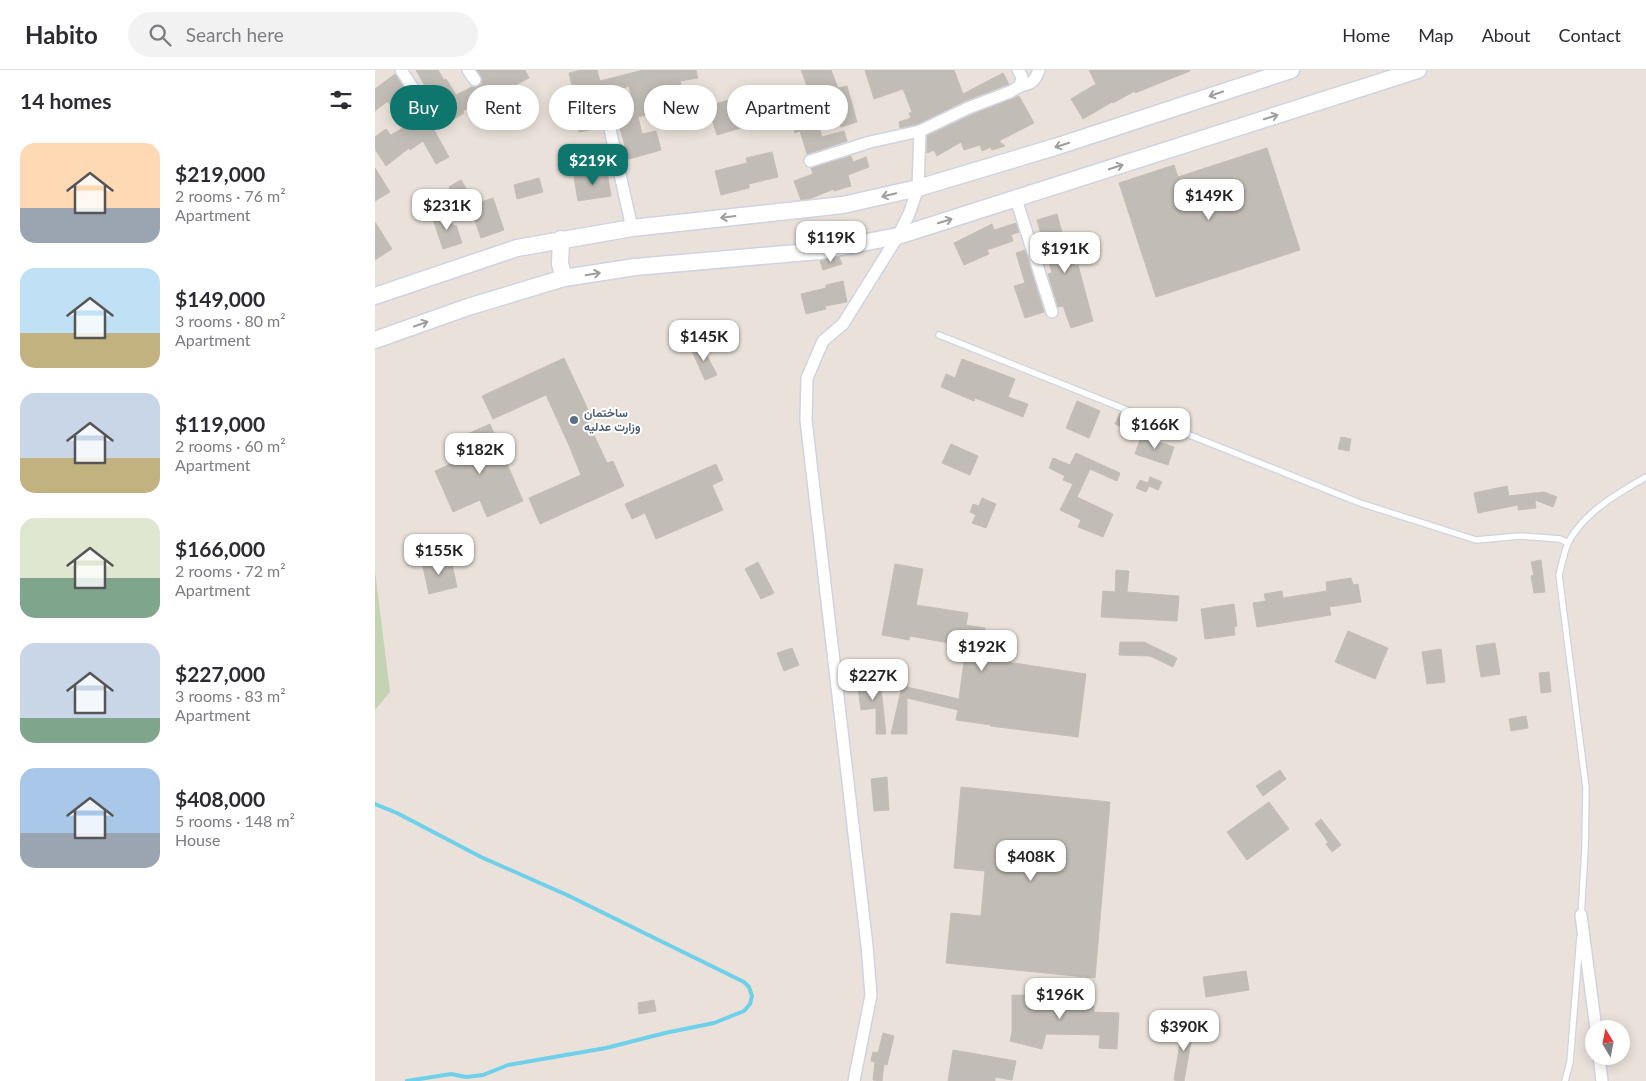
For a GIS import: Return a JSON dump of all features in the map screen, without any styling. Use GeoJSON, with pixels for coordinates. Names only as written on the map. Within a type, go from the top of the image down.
{"type":"FeatureCollection","features":[{"type":"Feature","properties":{"kind":"street"},"geometry":{"type":"LineString","coordinates":[[401,70],[411,85]]}},
{"type":"Feature","properties":{"kind":"street"},"geometry":{"type":"LineString","coordinates":[[1018,70],[1022,77],[1020,86]]}},
{"type":"Feature","properties":{"kind":"street"},"geometry":{"type":"LineString","coordinates":[[810,161],[870,142],[920,131],[968,108],[1010,92],[1020,86],[1030,84],[1035,80],[1039,70]]}},
{"type":"Feature","properties":{"kind":"street"},"geometry":{"type":"LineString","coordinates":[[375,296],[517,248],[561,239],[631,228],[843,205],[918,188],[1055,147],[1259,74],[1291,70]]}},
{"type":"Feature","properties":{"kind":"street"},"geometry":{"type":"LineString","coordinates":[[375,340],[477,304],[564,278],[635,267],[820,251],[898,236],[1418,70]]}},
{"type":"Feature","properties":{"kind":"street"},"geometry":{"type":"LineString","coordinates":[[610,130],[631,228]]}},
{"type":"Feature","properties":{"kind":"street"},"geometry":{"type":"LineString","coordinates":[[854,1081],[871,995],[867,946],[805,420],[807,378],[823,341],[843,324],[898,236],[909,214],[918,188],[920,131]]}},
{"type":"Feature","properties":{"kind":"street"},"geometry":{"type":"LineString","coordinates":[[1016,199],[1052,312]]}},
{"type":"Feature","properties":{"kind":"street"},"geometry":{"type":"LineString","coordinates":[[561,239],[561,264],[564,278]]}},
{"type":"Feature","properties":{"kind":"street"},"geometry":{"type":"LineString","coordinates":[[1581,915],[1595,1020]]}},
{"type":"Feature","properties":{"kind":"street"},"geometry":{"type":"LineString","coordinates":[[1600,1065],[1602,1081]]}},
{"type":"Feature","properties":{"kind":"lane"},"geometry":{"type":"LineString","coordinates":[[939,335],[1360,503],[1476,540],[1520,536],[1560,539],[1569,543]]}},
{"type":"Feature","properties":{"kind":"lane"},"geometry":{"type":"LineString","coordinates":[[1565,1081],[1570,1062],[1581,915],[1586,788],[1559,575],[1569,543],[1579,526],[1609,498],[1646,477]]}},
{"type":"Feature","properties":{"kind":"green space"},"geometry":{"type":"Polygon","coordinates":[[[375,571],[390,692],[375,710],[375,571]]]}},
{"type":"Feature","properties":{"kind":"building"},"geometry":{"type":"Polygon","coordinates":[[[416,70],[438,70],[450,85],[424,85],[416,70]]]}},
{"type":"Feature","properties":{"kind":"building"},"geometry":{"type":"Polygon","coordinates":[[[477,70],[525,70],[529,78],[516,85],[480,85],[482,79],[477,70]]]}},
{"type":"Feature","properties":{"kind":"building"},"geometry":{"type":"Polygon","coordinates":[[[581,70],[597,70],[600,81],[643,70],[696,70],[698,78],[680,81],[681,84],[677,85],[644,85],[644,115],[638,117],[642,134],[656,131],[661,150],[629,159],[620,130],[634,130],[634,85],[572,85],[569,73],[581,70]]]}},
{"type":"Feature","properties":{"kind":"building"},"geometry":{"type":"Polygon","coordinates":[[[801,70],[831,70],[837,85],[807,85],[801,70]]]}},
{"type":"Feature","properties":{"kind":"building"},"geometry":{"type":"Polygon","coordinates":[[[865,70],[954,70],[963,94],[1003,73],[1009,84],[965,101],[918,124],[900,128],[899,122],[911,118],[909,113],[912,112],[903,89],[874,99],[865,70]]]}},
{"type":"Feature","properties":{"kind":"building"},"geometry":{"type":"Polygon","coordinates":[[[1089,70],[1190,71],[1135,93],[1135,91],[1083,119],[1071,99],[1096,84],[1089,70]]]}},
{"type":"Feature","properties":{"kind":"building"},"geometry":{"type":"Polygon","coordinates":[[[395,74],[402,85],[390,85],[390,105],[388,101],[375,111],[375,89],[395,74]]]}},
{"type":"Feature","properties":{"kind":"building"},"geometry":{"type":"Polygon","coordinates":[[[467,90],[467,109],[463,111],[464,113],[457,117],[457,94],[467,90]]]}},
{"type":"Feature","properties":{"kind":"building"},"geometry":{"type":"Polygon","coordinates":[[[848,90],[857,122],[848,125],[848,90]]]}},
{"type":"Feature","properties":{"kind":"building"},"geometry":{"type":"Polygon","coordinates":[[[1019,96],[1034,123],[999,141],[1005,146],[992,150],[991,147],[982,151],[980,145],[964,150],[961,142],[937,156],[934,150],[927,153],[927,136],[971,115],[1019,96]]]}},
{"type":"Feature","properties":{"kind":"building"},"geometry":{"type":"Polygon","coordinates":[[[727,100],[727,130],[734,130],[717,135],[715,130],[717,130],[717,103],[727,100]]]}},
{"type":"Feature","properties":{"kind":"building"},"geometry":{"type":"Polygon","coordinates":[[[386,129],[391,135],[400,130],[434,130],[449,157],[436,164],[423,141],[410,150],[409,148],[386,166],[375,149],[375,137],[386,129]]]}},
{"type":"Feature","properties":{"kind":"building"},"geometry":{"type":"Polygon","coordinates":[[[794,130],[820,130],[822,137],[844,131],[847,141],[807,154],[800,131],[795,133],[794,130]]]}},
{"type":"Feature","properties":{"kind":"building"},"geometry":{"type":"Polygon","coordinates":[[[1267,148],[1300,250],[1156,297],[1119,183],[1174,165],[1178,177],[1267,148]]]}},
{"type":"Feature","properties":{"kind":"building"},"geometry":{"type":"Polygon","coordinates":[[[772,152],[778,177],[749,184],[749,188],[721,195],[715,171],[747,163],[746,158],[772,152]]]}},
{"type":"Feature","properties":{"kind":"building"},"geometry":{"type":"Polygon","coordinates":[[[851,156],[853,162],[866,157],[869,167],[848,175],[851,186],[834,191],[834,189],[809,199],[801,200],[794,181],[813,174],[811,168],[851,156]]]}},
{"type":"Feature","properties":{"kind":"building"},"geometry":{"type":"Polygon","coordinates":[[[375,168],[390,192],[375,201],[375,168]]]}},
{"type":"Feature","properties":{"kind":"building"},"geometry":{"type":"Polygon","coordinates":[[[607,171],[611,196],[578,201],[574,177],[607,171]]]}},
{"type":"Feature","properties":{"kind":"building"},"geometry":{"type":"Polygon","coordinates":[[[539,178],[543,192],[517,199],[514,185],[539,178]]]}},
{"type":"Feature","properties":{"kind":"building"},"geometry":{"type":"Polygon","coordinates":[[[461,180],[469,193],[456,201],[449,187],[461,180]]]}},
{"type":"Feature","properties":{"kind":"building"},"geometry":{"type":"Polygon","coordinates":[[[493,198],[504,230],[481,238],[470,206],[493,198]]]}},
{"type":"Feature","properties":{"kind":"building"},"geometry":{"type":"Polygon","coordinates":[[[445,212],[454,226],[456,225],[462,243],[443,249],[432,216],[445,212]]]}},
{"type":"Feature","properties":{"kind":"building"},"geometry":{"type":"Polygon","coordinates":[[[1057,214],[1064,240],[1067,240],[1075,266],[1078,265],[1093,321],[1071,328],[1063,306],[1058,307],[1048,274],[1052,273],[1037,220],[1057,214]]]}},
{"type":"Feature","properties":{"kind":"building"},"geometry":{"type":"Polygon","coordinates":[[[375,222],[392,249],[375,260],[375,222]]]}},
{"type":"Feature","properties":{"kind":"building"},"geometry":{"type":"Polygon","coordinates":[[[1016,223],[1019,232],[1011,235],[1013,241],[987,250],[989,254],[964,265],[954,243],[992,224],[994,230],[1016,223]]]}},
{"type":"Feature","properties":{"kind":"building"},"geometry":{"type":"Polygon","coordinates":[[[1025,250],[1044,312],[1025,318],[1014,286],[1025,283],[1016,253],[1025,250]]]}},
{"type":"Feature","properties":{"kind":"building"},"geometry":{"type":"Polygon","coordinates":[[[839,257],[842,264],[823,270],[820,261],[839,257]]]}},
{"type":"Feature","properties":{"kind":"building"},"geometry":{"type":"Polygon","coordinates":[[[843,281],[847,302],[825,306],[826,309],[806,314],[801,294],[826,288],[826,285],[843,281]]]}},
{"type":"Feature","properties":{"kind":"building"},"geometry":{"type":"Polygon","coordinates":[[[701,344],[717,375],[705,380],[691,349],[701,344]]]}},
{"type":"Feature","properties":{"kind":"building"},"geometry":{"type":"Polygon","coordinates":[[[564,358],[590,414],[585,416],[607,463],[613,461],[624,486],[540,524],[529,498],[581,475],[568,443],[546,395],[493,419],[482,396],[564,358]]]}},
{"type":"Feature","properties":{"kind":"building"},"geometry":{"type":"Polygon","coordinates":[[[962,359],[1015,379],[1008,397],[1028,404],[1023,417],[975,398],[974,401],[941,387],[946,374],[955,378],[962,359]]]}},
{"type":"Feature","properties":{"kind":"building"},"geometry":{"type":"Polygon","coordinates":[[[1077,401],[1100,411],[1089,438],[1066,428],[1077,401]]]}},
{"type":"Feature","properties":{"kind":"building"},"geometry":{"type":"Polygon","coordinates":[[[1120,413],[1136,420],[1132,431],[1115,424],[1120,413]]]}},
{"type":"Feature","properties":{"kind":"building"},"geometry":{"type":"Polygon","coordinates":[[[490,424],[523,501],[487,517],[480,500],[453,512],[435,471],[462,459],[454,440],[490,424]]]}},
{"type":"Feature","properties":{"kind":"building"},"geometry":{"type":"Polygon","coordinates":[[[1141,436],[1174,447],[1168,465],[1135,454],[1141,436]]]}},
{"type":"Feature","properties":{"kind":"building"},"geometry":{"type":"Polygon","coordinates":[[[1341,437],[1351,439],[1349,451],[1338,449],[1341,437]]]}},
{"type":"Feature","properties":{"kind":"building"},"geometry":{"type":"Polygon","coordinates":[[[951,444],[978,456],[970,475],[942,463],[951,444]]]}},
{"type":"Feature","properties":{"kind":"building"},"geometry":{"type":"Polygon","coordinates":[[[1076,453],[1120,473],[1117,481],[1090,469],[1077,497],[1113,514],[1103,537],[1078,527],[1081,520],[1060,510],[1073,484],[1063,480],[1065,476],[1049,468],[1053,458],[1070,465],[1076,453]]]}},
{"type":"Feature","properties":{"kind":"building"},"geometry":{"type":"Polygon","coordinates":[[[716,464],[723,480],[712,485],[723,510],[656,539],[645,513],[632,519],[625,504],[716,464]]]}},
{"type":"Feature","properties":{"kind":"building"},"geometry":{"type":"Polygon","coordinates":[[[1150,477],[1162,482],[1158,490],[1149,486],[1146,492],[1136,488],[1140,480],[1148,483],[1150,477]]]}},
{"type":"Feature","properties":{"kind":"building"},"geometry":{"type":"Polygon","coordinates":[[[1507,486],[1509,496],[1544,492],[1557,497],[1553,507],[1535,500],[1536,508],[1518,510],[1518,505],[1478,513],[1474,493],[1507,486]]]}},
{"type":"Feature","properties":{"kind":"building"},"geometry":{"type":"Polygon","coordinates":[[[982,498],[996,504],[986,528],[972,523],[976,515],[970,512],[973,504],[979,506],[982,498]]]}},
{"type":"Feature","properties":{"kind":"building"},"geometry":{"type":"Polygon","coordinates":[[[438,559],[439,563],[451,560],[457,587],[429,594],[422,562],[438,559]]]}},
{"type":"Feature","properties":{"kind":"building"},"geometry":{"type":"Polygon","coordinates":[[[1541,560],[1545,592],[1534,593],[1531,576],[1534,575],[1531,562],[1541,560]]]}},
{"type":"Feature","properties":{"kind":"building"},"geometry":{"type":"Polygon","coordinates":[[[758,562],[774,593],[761,599],[745,569],[758,562]]]}},
{"type":"Feature","properties":{"kind":"building"},"geometry":{"type":"Polygon","coordinates":[[[895,564],[923,569],[916,605],[968,613],[966,625],[985,628],[981,658],[1086,674],[1078,737],[956,720],[958,710],[907,698],[907,734],[891,734],[903,682],[907,682],[907,687],[959,699],[966,646],[910,636],[909,640],[882,635],[895,564]]]}},
{"type":"Feature","properties":{"kind":"building"},"geometry":{"type":"Polygon","coordinates":[[[1116,570],[1129,571],[1127,592],[1179,596],[1177,621],[1101,617],[1103,591],[1115,592],[1116,570]]]}},
{"type":"Feature","properties":{"kind":"building"},"geometry":{"type":"Polygon","coordinates":[[[1351,578],[1353,585],[1358,584],[1361,602],[1329,607],[1331,615],[1257,627],[1253,603],[1266,601],[1264,594],[1282,591],[1283,598],[1327,591],[1326,582],[1351,578]]]}},
{"type":"Feature","properties":{"kind":"building"},"geometry":{"type":"Polygon","coordinates":[[[1234,604],[1237,626],[1234,627],[1235,635],[1205,639],[1201,609],[1234,604]]]}},
{"type":"Feature","properties":{"kind":"building"},"geometry":{"type":"Polygon","coordinates":[[[1348,631],[1388,648],[1375,679],[1335,662],[1348,631]]]}},
{"type":"Feature","properties":{"kind":"building"},"geometry":{"type":"Polygon","coordinates":[[[1120,642],[1144,642],[1177,658],[1173,667],[1150,656],[1119,655],[1120,642]]]}},
{"type":"Feature","properties":{"kind":"building"},"geometry":{"type":"Polygon","coordinates":[[[1495,643],[1500,674],[1481,677],[1476,646],[1495,643]]]}},
{"type":"Feature","properties":{"kind":"building"},"geometry":{"type":"Polygon","coordinates":[[[792,648],[799,665],[784,671],[777,653],[792,648]]]}},
{"type":"Feature","properties":{"kind":"building"},"geometry":{"type":"Polygon","coordinates":[[[1441,649],[1445,682],[1427,684],[1422,652],[1441,649]]]}},
{"type":"Feature","properties":{"kind":"building"},"geometry":{"type":"Polygon","coordinates":[[[1549,672],[1551,692],[1541,693],[1539,673],[1549,672]]]}},
{"type":"Feature","properties":{"kind":"building"},"geometry":{"type":"Polygon","coordinates":[[[880,678],[886,734],[876,734],[876,708],[861,710],[857,680],[880,678]]]}},
{"type":"Feature","properties":{"kind":"building"},"geometry":{"type":"Polygon","coordinates":[[[1526,716],[1528,728],[1511,731],[1509,719],[1526,716]]]}},
{"type":"Feature","properties":{"kind":"building"},"geometry":{"type":"Polygon","coordinates":[[[1280,770],[1286,779],[1263,796],[1256,786],[1280,770]]]}},
{"type":"Feature","properties":{"kind":"building"},"geometry":{"type":"Polygon","coordinates":[[[887,777],[889,810],[874,811],[871,779],[887,777]]]}},
{"type":"Feature","properties":{"kind":"building"},"geometry":{"type":"Polygon","coordinates":[[[961,787],[1110,802],[1095,978],[946,963],[951,913],[981,916],[985,871],[954,868],[961,787]]]}},
{"type":"Feature","properties":{"kind":"building"},"geometry":{"type":"Polygon","coordinates":[[[1269,802],[1289,829],[1247,860],[1227,832],[1269,802]]]}},
{"type":"Feature","properties":{"kind":"building"},"geometry":{"type":"Polygon","coordinates":[[[1321,819],[1341,845],[1332,852],[1326,844],[1328,842],[1315,824],[1321,819]]]}},
{"type":"Feature","properties":{"kind":"building"},"geometry":{"type":"Polygon","coordinates":[[[1246,971],[1249,990],[1206,997],[1203,977],[1246,971]]]}},
{"type":"Feature","properties":{"kind":"building"},"geometry":{"type":"Polygon","coordinates":[[[1012,995],[1085,996],[1085,1006],[1094,1006],[1094,1012],[1119,1013],[1117,1049],[1099,1048],[1100,1035],[1046,1034],[1042,1049],[1010,1041],[1012,1032],[1012,995]]]}},
{"type":"Feature","properties":{"kind":"building"},"geometry":{"type":"Polygon","coordinates":[[[654,1000],[656,1011],[639,1014],[638,1003],[654,1000]]]}},
{"type":"Feature","properties":{"kind":"building"},"geometry":{"type":"Polygon","coordinates":[[[1183,1024],[1194,1025],[1184,1081],[1180,1081],[1174,1080],[1183,1024]]]}},
{"type":"Feature","properties":{"kind":"building"},"geometry":{"type":"Polygon","coordinates":[[[883,1033],[894,1036],[887,1065],[884,1064],[882,1081],[873,1080],[875,1062],[871,1061],[873,1052],[878,1053],[883,1033]]]}},
{"type":"Feature","properties":{"kind":"building"},"geometry":{"type":"Polygon","coordinates":[[[953,1050],[1016,1061],[1012,1080],[995,1077],[995,1081],[948,1081],[953,1050]]]}},
{"type":"Feature","properties":{"kind":"waterway"},"geometry":{"type":"LineString","coordinates":[[375,804],[397,813],[481,857],[567,895],[744,982],[749,987],[752,996],[750,1004],[744,1011],[714,1023],[606,1048],[508,1065],[483,1075],[466,1077],[451,1074],[407,1081]]}},
{"type":"Feature","properties":{"kind":"place","name":"ساختمان وزارت عدلیه"},"geometry":{"type":"Point","coordinates":[574,420]}}]}
